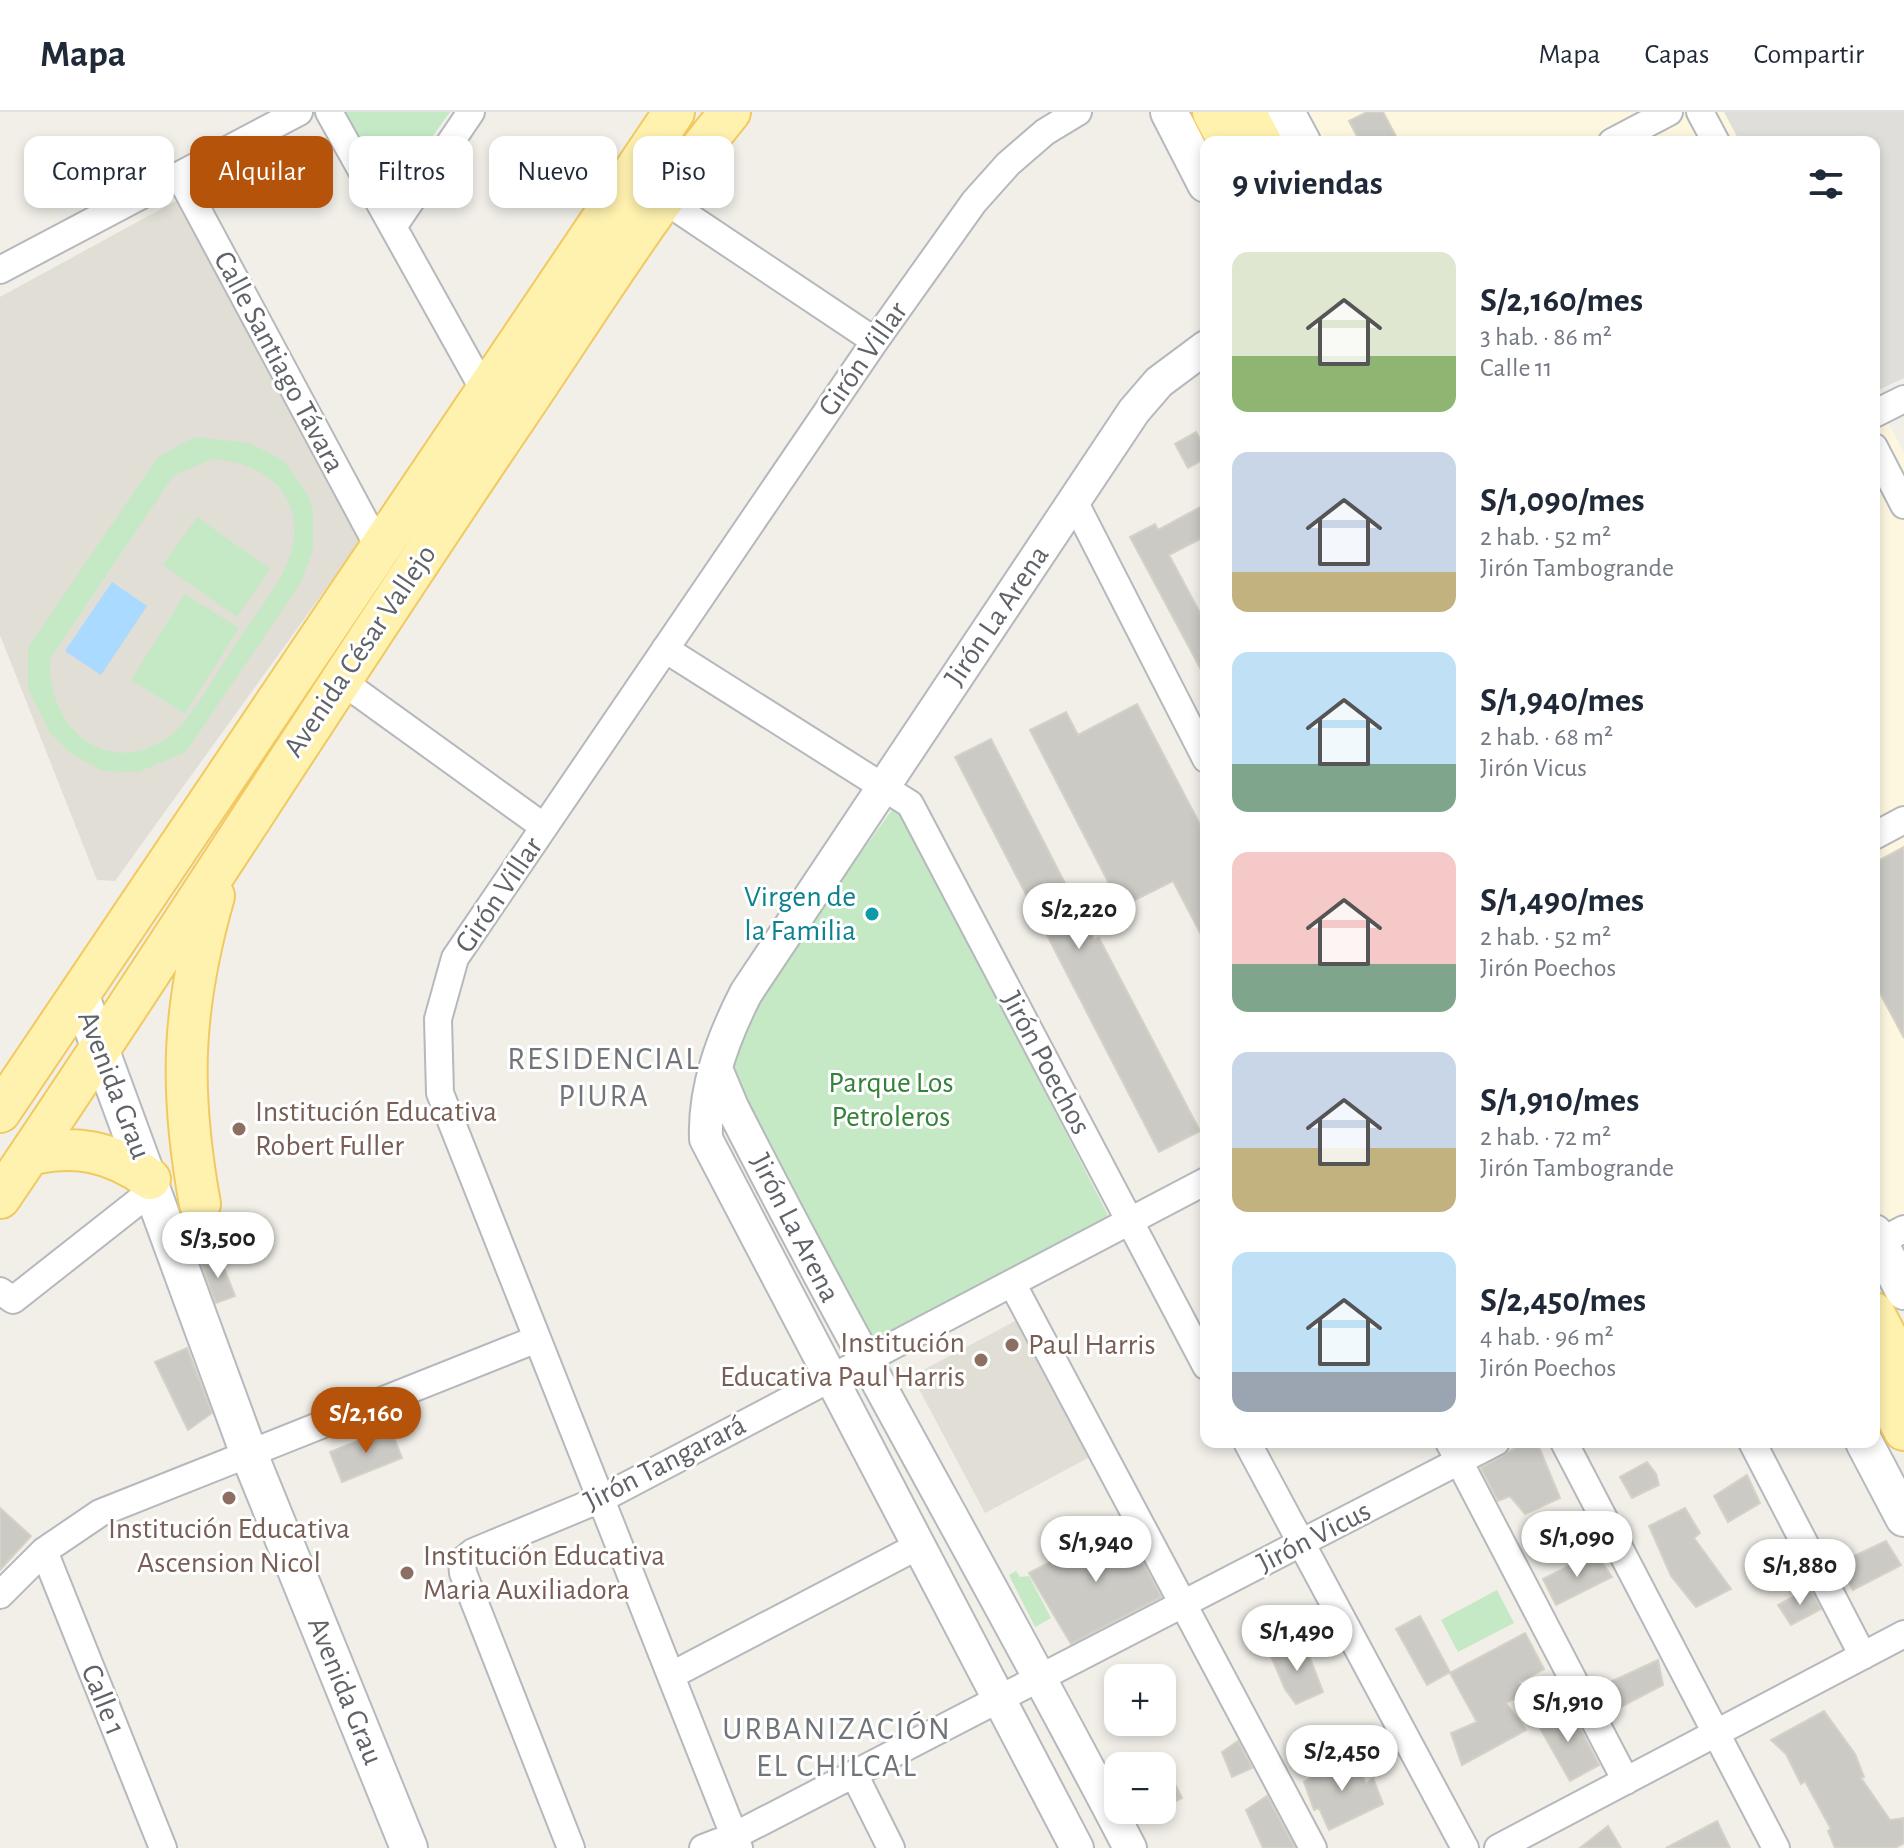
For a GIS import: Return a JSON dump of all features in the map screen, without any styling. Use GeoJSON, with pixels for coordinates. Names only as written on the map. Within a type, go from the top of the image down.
{"type":"FeatureCollection","features":[{"type":"Feature","properties":{"kind":"main road","name":"Avenida César Vallejo"},"geometry":{"type":"LineString","coordinates":[[0,1112],[674,112]]}},
{"type":"Feature","properties":{"kind":"main road","name":"Avenida César Vallejo"},"geometry":{"type":"LineString","coordinates":[[712,136],[730,112]]}},
{"type":"Feature","properties":{"kind":"main road"},"geometry":{"type":"LineString","coordinates":[[1169,112],[1200,172]]}},
{"type":"Feature","properties":{"kind":"main road"},"geometry":{"type":"LineString","coordinates":[[1212,112],[1213,136]]}},
{"type":"Feature","properties":{"kind":"main road"},"geometry":{"type":"LineString","coordinates":[[1212,112],[1226,136]]}},
{"type":"Feature","properties":{"kind":"main road"},"geometry":{"type":"LineString","coordinates":[[1245,112],[1258,136]]}},
{"type":"Feature","properties":{"kind":"main road"},"geometry":{"type":"LineString","coordinates":[[1286,112],[1299,136]]}},
{"type":"Feature","properties":{"kind":"main road","name":"Avenida César Vallejo"},"geometry":{"type":"LineString","coordinates":[[0,1198],[101,1049],[339,679],[659,208]]}},
{"type":"Feature","properties":{"kind":"main road"},"geometry":{"type":"LineString","coordinates":[[200,1204],[189,1142],[185,1079],[188,1015],[198,953],[215,893],[240,834]]}},
{"type":"Feature","properties":{"kind":"main road","name":"Avenida Grau"},"geometry":{"type":"LineString","coordinates":[[80,994],[249,1454],[409,1848]]}},
{"type":"Feature","properties":{"kind":"main road"},"geometry":{"type":"LineString","coordinates":[[29,1155],[80,1149],[129,1164],[152,1184]]}},
{"type":"Feature","properties":{"kind":"main road"},"geometry":{"type":"LineString","coordinates":[[1886,1235],[1904,1291]]}},
{"type":"Feature","properties":{"kind":"main road"},"geometry":{"type":"LineString","coordinates":[[1880,1325],[1904,1371]]}},
{"type":"Feature","properties":{"kind":"main road"},"geometry":{"type":"LineString","coordinates":[[1880,1384],[1904,1430]]}},
{"type":"Feature","properties":{"kind":"main road"},"geometry":{"type":"LineString","coordinates":[[1867,1448],[1904,1518]]}},
{"type":"Feature","properties":{"kind":"street"},"geometry":{"type":"LineString","coordinates":[[0,270],[299,112]]}},
{"type":"Feature","properties":{"kind":"street"},"geometry":{"type":"LineString","coordinates":[[329,112],[485,392]]}},
{"type":"Feature","properties":{"kind":"street"},"geometry":{"type":"LineString","coordinates":[[393,227],[471,112]]}},
{"type":"Feature","properties":{"kind":"street","name":"Girón Villar"},"geometry":{"type":"LineString","coordinates":[[736,1842],[603,1498],[440,1093],[438,1019],[455,958],[875,341],[974,202],[1045,132],[1078,112]]}},
{"type":"Feature","properties":{"kind":"street"},"geometry":{"type":"LineString","coordinates":[[1623,136],[1669,112]]}},
{"type":"Feature","properties":{"kind":"street"},"geometry":{"type":"LineString","coordinates":[[1700,112],[1713,136]]}},
{"type":"Feature","properties":{"kind":"street","name":"Calle Santiago Távara"},"geometry":{"type":"LineString","coordinates":[[179,175],[379,548]]}},
{"type":"Feature","properties":{"kind":"street"},"geometry":{"type":"LineString","coordinates":[[629,177],[633,180]]}},
{"type":"Feature","properties":{"kind":"street"},"geometry":{"type":"LineString","coordinates":[[676,208],[875,341]]}},
{"type":"Feature","properties":{"kind":"street","name":"Jirón La Arena"},"geometry":{"type":"LineString","coordinates":[[1077,1848],[706,1139],[705,1110],[727,1030],[746,993],[1134,411],[1159,382],[1200,351]]}},
{"type":"Feature","properties":{"kind":"street"},"geometry":{"type":"LineString","coordinates":[[1880,411],[1904,399]]}},
{"type":"Feature","properties":{"kind":"street"},"geometry":{"type":"LineString","coordinates":[[1880,459],[1904,505]]}},
{"type":"Feature","properties":{"kind":"street"},"geometry":{"type":"LineString","coordinates":[[1074,501],[1200,747]]}},
{"type":"Feature","properties":{"kind":"street","name":"Jirón Poechos"},"geometry":{"type":"LineString","coordinates":[[665,649],[910,804],[1200,1355]]}},
{"type":"Feature","properties":{"kind":"street"},"geometry":{"type":"LineString","coordinates":[[339,679],[544,827]]}},
{"type":"Feature","properties":{"kind":"street"},"geometry":{"type":"LineString","coordinates":[[1880,833],[1904,820]]}},
{"type":"Feature","properties":{"kind":"street","name":"Jirón La Arena"},"geometry":{"type":"LineString","coordinates":[[716,1069],[738,1118],[864,1361],[1041,1678],[1130,1848]]}},
{"type":"Feature","properties":{"kind":"street"},"geometry":{"type":"LineString","coordinates":[[0,1291],[13,1300],[152,1184]]}},
{"type":"Feature","properties":{"kind":"street","name":"Jirón Tangarará"},"geometry":{"type":"LineString","coordinates":[[571,1848],[463,1573],[462,1561],[473,1552],[603,1498],[1200,1184]]}},
{"type":"Feature","properties":{"kind":"street"},"geometry":{"type":"LineString","coordinates":[[1012,1283],[1313,1848]]}},
{"type":"Feature","properties":{"kind":"street"},"geometry":{"type":"LineString","coordinates":[[0,1595],[44,1551],[100,1513],[537,1339]]}},
{"type":"Feature","properties":{"kind":"street"},"geometry":{"type":"LineString","coordinates":[[1250,1448],[1465,1848]]}},
{"type":"Feature","properties":{"kind":"street"},"geometry":{"type":"LineString","coordinates":[[1567,1448],[1776,1848]]}},
{"type":"Feature","properties":{"kind":"street"},"geometry":{"type":"LineString","coordinates":[[1755,1448],[1863,1656]]}},
{"type":"Feature","properties":{"kind":"street"},"geometry":{"type":"LineString","coordinates":[[1454,1452],[1626,1781]]}},
{"type":"Feature","properties":{"kind":"street","name":"Jirón Vicus"},"geometry":{"type":"LineString","coordinates":[[703,1848],[736,1842],[854,1774],[1301,1544],[1454,1452]]}},
{"type":"Feature","properties":{"kind":"street"},"geometry":{"type":"LineString","coordinates":[[672,1675],[920,1545]]}},
{"type":"Feature","properties":{"kind":"street","name":"Calle 1"},"geometry":{"type":"LineString","coordinates":[[44,1551],[163,1848]]}},
{"type":"Feature","properties":{"kind":"street"},"geometry":{"type":"LineString","coordinates":[[1498,1848],[1904,1634]]}},
{"type":"Feature","properties":{"kind":"street"},"geometry":{"type":"LineString","coordinates":[[854,1774],[891,1848]]}},
{"type":"Feature","properties":{"kind":"shaded area"},"geometry":{"type":"Polygon","coordinates":[[[1306,112],[1730,112],[1742,136],[1318,136],[1306,112]]]}},
{"type":"Feature","properties":{"kind":"shaded area"},"geometry":{"type":"Polygon","coordinates":[[[1724,112],[1904,112],[1904,378],[1880,389],[1880,136],[1737,136],[1724,112]]]}},
{"type":"Feature","properties":{"kind":"shaded area"},"geometry":{"type":"Polygon","coordinates":[[[181,198],[364,536],[115,881],[97,880],[0,635],[0,297],[163,208],[174,208],[174,202],[181,198]]]}},
{"type":"Feature","properties":{"kind":"shaded area"},"geometry":{"type":"Polygon","coordinates":[[[1880,407],[1904,453],[1904,1272],[1880,1226],[1880,407]]]}},
{"type":"Feature","properties":{"kind":"shaded area"},"geometry":{"type":"Polygon","coordinates":[[[1017,1320],[1090,1457],[985,1513],[912,1376],[1017,1320]]]}},
{"type":"Feature","properties":{"kind":"green space"},"geometry":{"type":"Polygon","coordinates":[[[338,112],[450,112],[433,136],[351,136],[338,112]]]}},
{"type":"Feature","properties":{"kind":"green space"},"geometry":{"type":"Polygon","coordinates":[[[194,437],[249,443],[284,461],[308,495],[313,511],[313,549],[301,582],[186,752],[138,772],[103,771],[70,753],[50,733],[28,689],[28,648],[157,458],[194,437]],[[212,459],[174,475],[50,659],[52,686],[60,709],[73,729],[90,743],[110,751],[132,752],[155,745],[178,729],[281,576],[293,544],[294,524],[290,506],[282,491],[269,478],[234,462],[212,459]]]}},
{"type":"Feature","properties":{"kind":"green space"},"geometry":{"type":"Polygon","coordinates":[[[197,517],[270,569],[237,617],[163,565],[197,517]]]}},
{"type":"Feature","properties":{"kind":"green space"},"geometry":{"type":"Polygon","coordinates":[[[185,594],[239,628],[185,714],[131,680],[185,594]]]}},
{"type":"Feature","properties":{"kind":"green space","name":"Parque Los Petroleros"},"geometry":{"type":"Polygon","coordinates":[[[897,803],[1112,1223],[864,1350],[746,1126],[734,1065],[739,1034],[750,1006],[897,803]]]}},
{"type":"Feature","properties":{"kind":"green space"},"geometry":{"type":"Polygon","coordinates":[[[1016,1571],[1020,1577],[1029,1576],[1051,1618],[1035,1627],[1009,1575],[1016,1571]]]}},
{"type":"Feature","properties":{"kind":"green space"},"geometry":{"type":"Polygon","coordinates":[[[1497,1590],[1514,1623],[1458,1652],[1441,1620],[1497,1590]]]}},
{"type":"Feature","properties":{"kind":"water"},"geometry":{"type":"Polygon","coordinates":[[[112,582],[147,606],[101,675],[65,651],[112,582]]]}},
{"type":"Feature","properties":{"kind":"building"},"geometry":{"type":"Polygon","coordinates":[[[1367,112],[1383,112],[1396,136],[1357,136],[1349,121],[1367,112]]]}},
{"type":"Feature","properties":{"kind":"building"},"geometry":{"type":"Polygon","coordinates":[[[1196,432],[1200,439],[1200,461],[1188,468],[1175,444],[1196,432]]]}},
{"type":"Feature","properties":{"kind":"building"},"geometry":{"type":"Polygon","coordinates":[[[1200,507],[1200,539],[1169,555],[1200,613],[1200,668],[1130,537],[1155,524],[1158,530],[1200,507]]]}},
{"type":"Feature","properties":{"kind":"building"},"geometry":{"type":"Polygon","coordinates":[[[1137,704],[1200,825],[1200,933],[1173,881],[1121,907],[1030,730],[1066,712],[1078,735],[1137,704]]]}},
{"type":"Feature","properties":{"kind":"building"},"geometry":{"type":"Polygon","coordinates":[[[991,739],[1094,940],[1099,938],[1200,1131],[1159,1152],[955,757],[991,739]]]}},
{"type":"Feature","properties":{"kind":"building"},"geometry":{"type":"Polygon","coordinates":[[[1904,847],[1904,1038],[1880,993],[1880,860],[1904,847]]]}},
{"type":"Feature","properties":{"kind":"building"},"geometry":{"type":"Polygon","coordinates":[[[219,1256],[235,1296],[216,1303],[201,1263],[219,1256]]]}},
{"type":"Feature","properties":{"kind":"building"},"geometry":{"type":"Polygon","coordinates":[[[187,1348],[212,1413],[188,1430],[155,1362],[187,1348]]]}},
{"type":"Feature","properties":{"kind":"building"},"geometry":{"type":"Polygon","coordinates":[[[390,1428],[402,1458],[342,1482],[330,1452],[390,1428]]]}},
{"type":"Feature","properties":{"kind":"building"},"geometry":{"type":"Polygon","coordinates":[[[1516,1448],[1539,1448],[1560,1498],[1525,1514],[1510,1496],[1498,1501],[1481,1468],[1516,1448]]]}},
{"type":"Feature","properties":{"kind":"building"},"geometry":{"type":"Polygon","coordinates":[[[1647,1462],[1656,1474],[1659,1485],[1632,1498],[1620,1477],[1647,1462]]]}},
{"type":"Feature","properties":{"kind":"building"},"geometry":{"type":"Polygon","coordinates":[[[1747,1475],[1760,1503],[1728,1522],[1714,1496],[1747,1475]]]}},
{"type":"Feature","properties":{"kind":"building"},"geometry":{"type":"Polygon","coordinates":[[[0,1508],[31,1536],[0,1570],[0,1508]]]}},
{"type":"Feature","properties":{"kind":"building"},"geometry":{"type":"Polygon","coordinates":[[[1685,1508],[1700,1533],[1694,1538],[1731,1589],[1696,1607],[1671,1576],[1649,1526],[1685,1508]]]}},
{"type":"Feature","properties":{"kind":"building"},"geometry":{"type":"Polygon","coordinates":[[[1123,1524],[1161,1597],[1071,1644],[1029,1573],[1123,1524]]]}},
{"type":"Feature","properties":{"kind":"building"},"geometry":{"type":"Polygon","coordinates":[[[1886,1541],[1901,1565],[1853,1590],[1837,1564],[1886,1541]]]}},
{"type":"Feature","properties":{"kind":"building"},"geometry":{"type":"Polygon","coordinates":[[[1595,1553],[1612,1577],[1556,1605],[1543,1579],[1595,1553]]]}},
{"type":"Feature","properties":{"kind":"building"},"geometry":{"type":"Polygon","coordinates":[[[1810,1588],[1821,1609],[1791,1625],[1778,1605],[1810,1588]]]}},
{"type":"Feature","properties":{"kind":"building"},"geometry":{"type":"Polygon","coordinates":[[[1420,1616],[1450,1672],[1427,1685],[1396,1629],[1420,1616]]]}},
{"type":"Feature","properties":{"kind":"building"},"geometry":{"type":"Polygon","coordinates":[[[1525,1633],[1544,1669],[1519,1682],[1526,1693],[1506,1703],[1526,1730],[1462,1765],[1451,1733],[1477,1722],[1450,1673],[1525,1633]]]}},
{"type":"Feature","properties":{"kind":"building"},"geometry":{"type":"Polygon","coordinates":[[[1303,1640],[1323,1692],[1296,1704],[1285,1689],[1271,1656],[1303,1640]]]}},
{"type":"Feature","properties":{"kind":"building"},"geometry":{"type":"Polygon","coordinates":[[[1658,1660],[1663,1685],[1619,1708],[1606,1684],[1658,1660]]]}},
{"type":"Feature","properties":{"kind":"building"},"geometry":{"type":"Polygon","coordinates":[[[1569,1707],[1599,1765],[1570,1781],[1537,1723],[1569,1707]]]}},
{"type":"Feature","properties":{"kind":"building"},"geometry":{"type":"Polygon","coordinates":[[[1824,1711],[1855,1754],[1864,1777],[1861,1778],[1890,1820],[1904,1818],[1904,1843],[1895,1848],[1835,1848],[1828,1831],[1831,1829],[1805,1781],[1801,1784],[1786,1754],[1771,1740],[1824,1711]]]}},
{"type":"Feature","properties":{"kind":"building"},"geometry":{"type":"Polygon","coordinates":[[[1238,1741],[1252,1768],[1232,1777],[1222,1752],[1238,1741]]]}},
{"type":"Feature","properties":{"kind":"building"},"geometry":{"type":"Polygon","coordinates":[[[1353,1759],[1366,1784],[1373,1778],[1383,1804],[1329,1830],[1319,1808],[1314,1810],[1304,1782],[1327,1767],[1353,1759]]]}},
{"type":"Feature","properties":{"kind":"building"},"geometry":{"type":"Polygon","coordinates":[[[1176,1786],[1182,1798],[1176,1801],[1176,1786]]]}},
{"type":"Feature","properties":{"kind":"building"},"geometry":{"type":"Polygon","coordinates":[[[1267,1796],[1295,1848],[1263,1848],[1246,1810],[1267,1796]]]}},
{"type":"Feature","properties":{"kind":"building"},"geometry":{"type":"Polygon","coordinates":[[[1717,1821],[1730,1848],[1666,1848],[1717,1821]]]}},
{"type":"Feature","properties":{"kind":"building"},"geometry":{"type":"Polygon","coordinates":[[[1608,1826],[1621,1848],[1580,1848],[1608,1826]]]}},
{"type":"Feature","properties":{"kind":"place","name":"Virgen de la Familia"},"geometry":{"type":"Point","coordinates":[872,914]}},
{"type":"Feature","properties":{"kind":"place","name":"Institución Educativa Robert Fuller"},"geometry":{"type":"Point","coordinates":[239,1129]}},
{"type":"Feature","properties":{"kind":"place","name":"Paul Harris"},"geometry":{"type":"Point","coordinates":[1012,1345]}},
{"type":"Feature","properties":{"kind":"place","name":"Institución Educativa Paul Harris"},"geometry":{"type":"Point","coordinates":[981,1360]}},
{"type":"Feature","properties":{"kind":"place","name":"Institución Educativa Ascension Nicol"},"geometry":{"type":"Point","coordinates":[229,1498]}},
{"type":"Feature","properties":{"kind":"place","name":"Institución Educativa Maria Auxiliadora"},"geometry":{"type":"Point","coordinates":[407,1573]}},
{"type":"Feature","properties":{"kind":"district","name":"RESIDENCIAL PIURA"},"geometry":{"type":"Point","coordinates":[604,1078]}},
{"type":"Feature","properties":{"kind":"district","name":"URBANIZACIÓN EL CHILCAL"},"geometry":{"type":"Point","coordinates":[837,1748]}}]}
